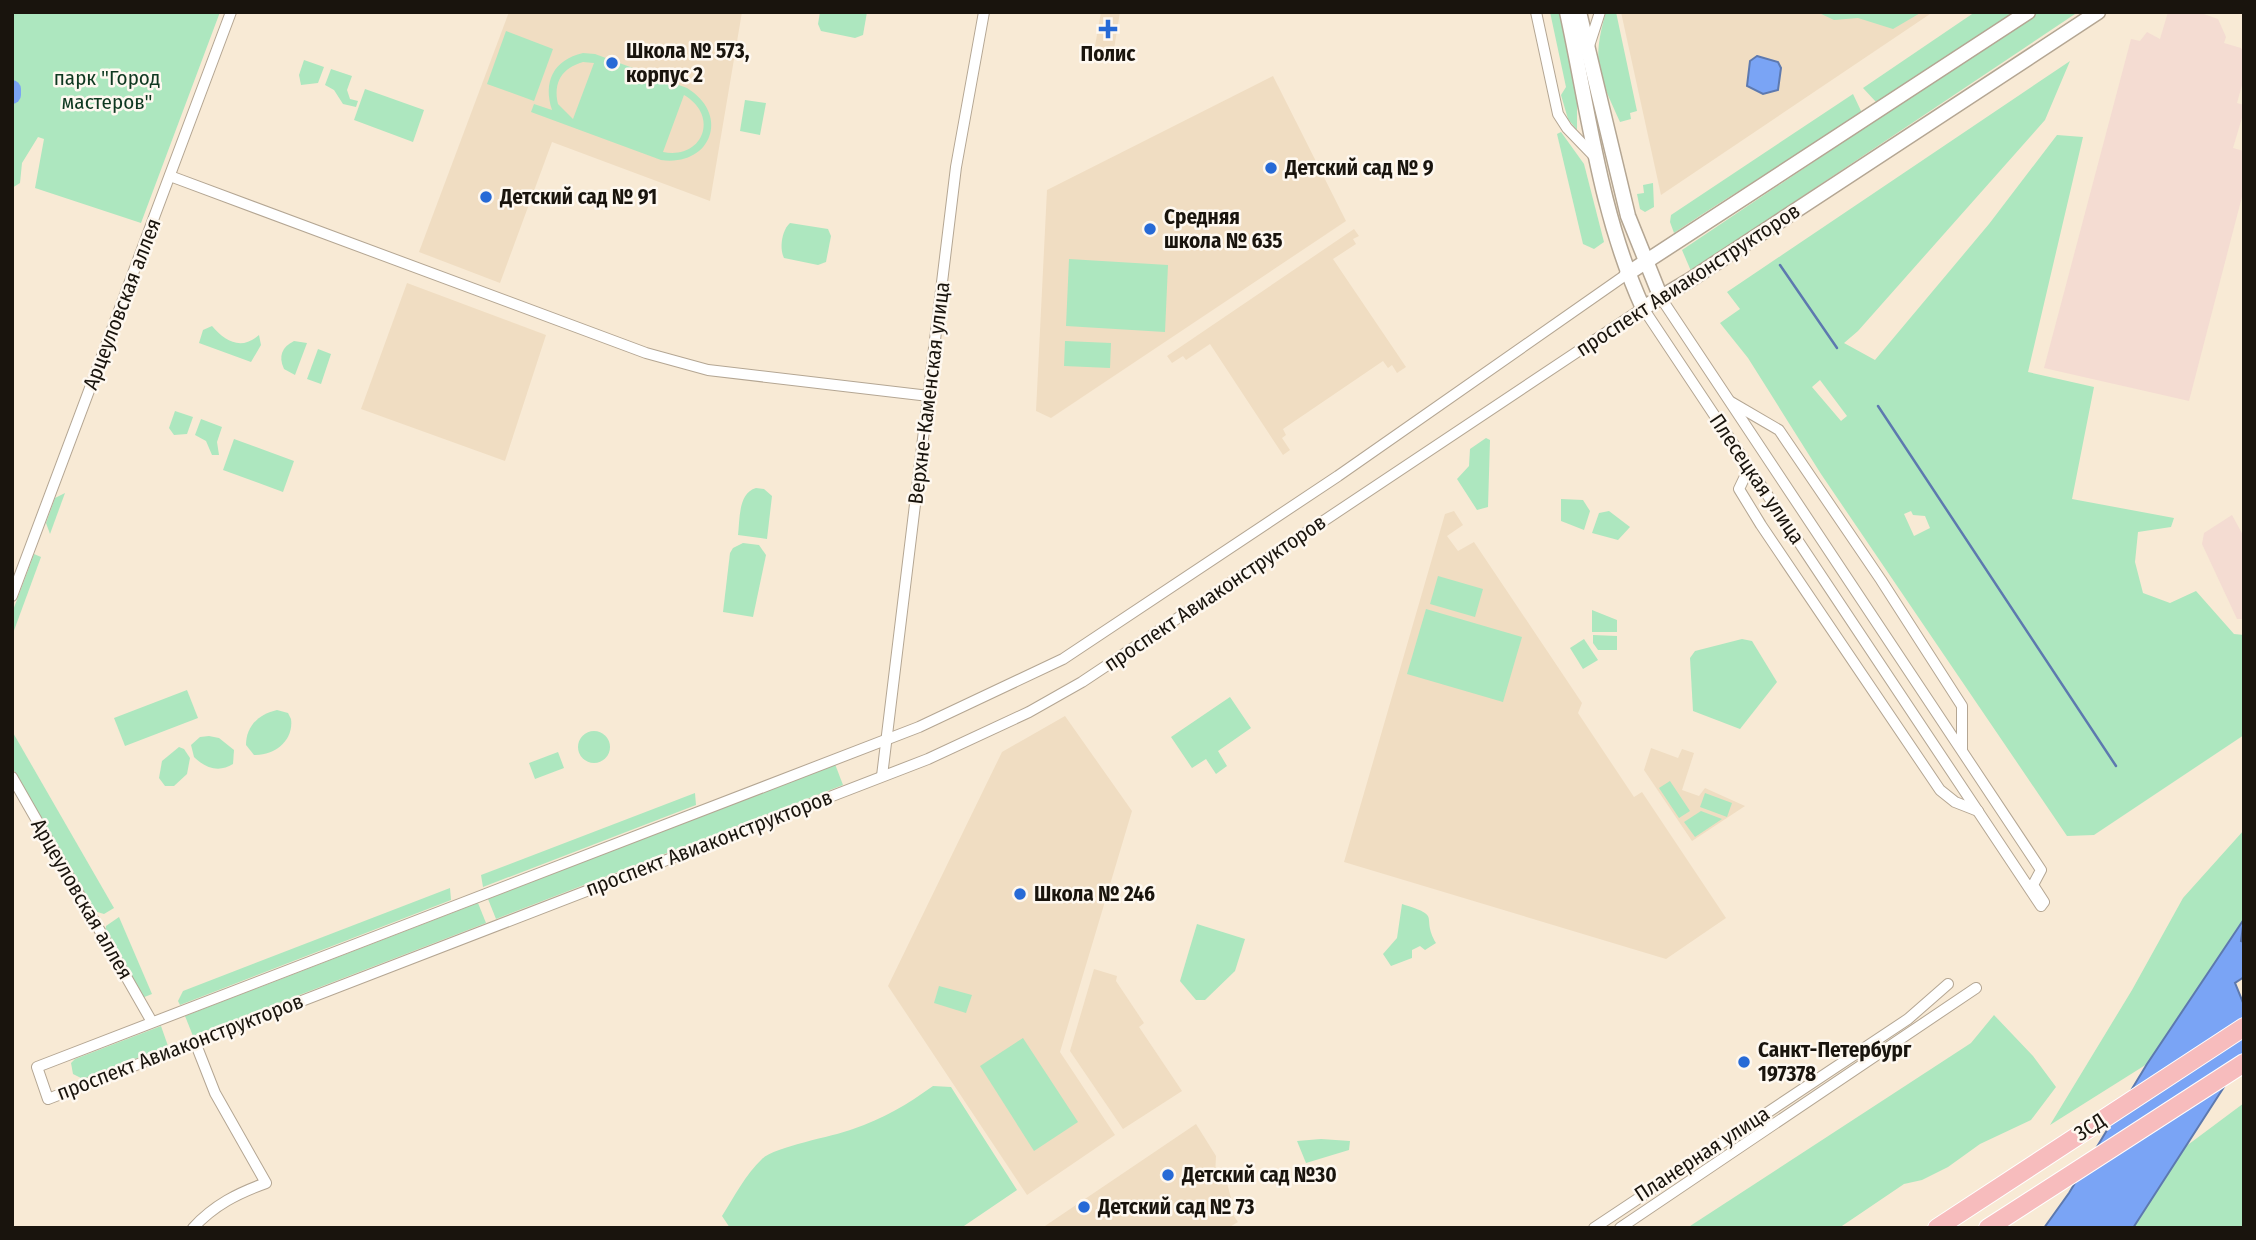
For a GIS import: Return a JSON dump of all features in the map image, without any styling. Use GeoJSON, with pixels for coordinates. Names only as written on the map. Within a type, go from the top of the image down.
{"type":"FeatureCollection","features":[{"type":"Feature","properties":{"kind":"highway","name":"ЗСД"},"geometry":{"type":"LineString","coordinates":[[1937,1228],[2244,1027]]}},
{"type":"Feature","properties":{"kind":"highway","name":"ЗСД"},"geometry":{"type":"LineString","coordinates":[[1988,1228],[2244,1063]]}},
{"type":"Feature","properties":{"kind":"street","name":"Арцеуловская аллея"},"geometry":{"type":"LineString","coordinates":[[12,596],[231,12]]}},
{"type":"Feature","properties":{"kind":"street","name":"Верхне-Каменская улица"},"geometry":{"type":"LineString","coordinates":[[883,776],[961,136],[984,12]]}},
{"type":"Feature","properties":{"kind":"street"},"geometry":{"type":"LineString","coordinates":[[1536,12],[1558,114],[1567,128],[1594,156]]}},
{"type":"Feature","properties":{"kind":"street","name":"Плесецкая улица"},"geometry":{"type":"LineString","coordinates":[[1567,12],[1603,197],[1627,274],[1643,308],[2043,904],[2034,886],[2041,870],[1661,298],[1628,216],[1579,12]]}},
{"type":"Feature","properties":{"kind":"street"},"geometry":{"type":"LineString","coordinates":[[1588,50],[1600,12]]}},
{"type":"Feature","properties":{"kind":"street","name":"проспект Авиаконструкторов"},"geometry":{"type":"LineString","coordinates":[[2028,12],[1646,261],[1338,476],[1063,659],[934,720],[37,1067],[48,1099],[883,776],[998,726],[1082,682],[1643,308],[2098,12]]}},
{"type":"Feature","properties":{"kind":"street"},"geometry":{"type":"LineString","coordinates":[[170,176],[646,353],[708,370],[929,396]]}},
{"type":"Feature","properties":{"kind":"street"},"geometry":{"type":"LineString","coordinates":[[1730,401],[1779,430],[1873,569],[1962,706],[1962,749]]}},
{"type":"Feature","properties":{"kind":"street"},"geometry":{"type":"LineString","coordinates":[[1749,468],[1739,489],[1761,526],[1940,790],[1955,802],[1979,811]]}},
{"type":"Feature","properties":{"kind":"street","name":"Арцеуловская аллея"},"geometry":{"type":"LineString","coordinates":[[12,776],[152,1022]]}},
{"type":"Feature","properties":{"kind":"street","name":"Планерная улица"},"geometry":{"type":"LineString","coordinates":[[1594,1228],[1908,1019],[1948,984]]}},
{"type":"Feature","properties":{"kind":"street","name":"Планерная улица"},"geometry":{"type":"LineString","coordinates":[[1620,1228],[1976,988]]}},
{"type":"Feature","properties":{"kind":"street"},"geometry":{"type":"LineString","coordinates":[[193,1228],[205,1214],[239,1192],[267,1183],[215,1093],[195,1042]]}},
{"type":"Feature","properties":{"kind":"shaded area","name":"Школа № 573, корпус 2"},"geometry":{"type":"Polygon","coordinates":[[[509,12],[742,12],[710,201],[552,142],[500,283],[419,252],[509,12]]]}},
{"type":"Feature","properties":{"kind":"shaded area","name":"Полис"},"geometry":{"type":"Polygon","coordinates":[[[1101,12],[1120,12],[1114,49],[1095,46],[1101,12]]]}},
{"type":"Feature","properties":{"kind":"shaded area"},"geometry":{"type":"Polygon","coordinates":[[[1621,12],[1933,12],[1661,195],[1621,12]]]}},
{"type":"Feature","properties":{"kind":"shaded area"},"geometry":{"type":"Polygon","coordinates":[[[2168,12],[2198,12],[2218,19],[2226,37],[2224,43],[2241,48],[2244,53],[2244,78],[2237,103],[2244,105],[2244,111],[2233,148],[2244,151],[2244,189],[2189,401],[2044,368],[2131,39],[2140,41],[2147,32],[2160,39],[2168,12]]]}},
{"type":"Feature","properties":{"kind":"shaded area","name":"Средняя школа № 635"},"geometry":{"type":"Polygon","coordinates":[[[1273,76],[1346,221],[1051,418],[1036,411],[1047,190],[1273,76]]]}},
{"type":"Feature","properties":{"kind":"shaded area"},"geometry":{"type":"Polygon","coordinates":[[[1354,229],[1359,236],[1353,239],[1356,244],[1333,259],[1406,367],[1397,373],[1392,365],[1388,368],[1383,361],[1283,429],[1286,435],[1282,438],[1290,450],[1283,455],[1210,344],[1186,360],[1183,356],[1172,363],[1167,356],[1354,229]]]}},
{"type":"Feature","properties":{"kind":"shaded area"},"geometry":{"type":"Polygon","coordinates":[[[407,283],[546,335],[505,461],[361,409],[407,283]]]}},
{"type":"Feature","properties":{"kind":"shaded area"},"geometry":{"type":"Polygon","coordinates":[[[1454,511],[1463,525],[1447,536],[1458,551],[1474,542],[1582,703],[1578,713],[1634,797],[1642,792],[1726,918],[1666,959],[1344,862],[1445,514],[1454,511]]]}},
{"type":"Feature","properties":{"kind":"shaded area"},"geometry":{"type":"Polygon","coordinates":[[[2232,515],[2244,537],[2244,619],[2237,619],[2202,544],[2204,533],[2232,515]]]}},
{"type":"Feature","properties":{"kind":"shaded area","name":"Школа № 246"},"geometry":{"type":"Polygon","coordinates":[[[1065,716],[1132,811],[1060,1052],[1115,1135],[1027,1195],[888,986],[1002,752],[1065,716]]]}},
{"type":"Feature","properties":{"kind":"shaded area"},"geometry":{"type":"Polygon","coordinates":[[[1651,748],[1678,758],[1682,749],[1694,753],[1682,790],[1699,796],[1705,788],[1745,806],[1692,841],[1644,770],[1651,748]]]}},
{"type":"Feature","properties":{"kind":"shaded area"},"geometry":{"type":"Polygon","coordinates":[[[1094,969],[1117,976],[1116,981],[1144,1023],[1139,1027],[1182,1091],[1123,1129],[1070,1051],[1094,969]]]}},
{"type":"Feature","properties":{"kind":"shaded area","name":"Детский сад №30"},"geometry":{"type":"Polygon","coordinates":[[[1196,1124],[1216,1156],[1215,1177],[1224,1172],[1231,1198],[1225,1203],[1238,1222],[1228,1228],[1042,1228],[1196,1124]]]}},
{"type":"Feature","properties":{"kind":"green space","name":"парк \"Город мастеров\""},"geometry":{"type":"Polygon","coordinates":[[[12,12],[220,12],[141,223],[35,188],[44,139],[38,137],[22,163],[20,183],[12,188],[12,12]]]}},
{"type":"Feature","properties":{"kind":"green space"},"geometry":{"type":"Polygon","coordinates":[[[820,12],[867,12],[863,35],[855,38],[821,31],[818,24],[820,12]]]}},
{"type":"Feature","properties":{"kind":"green space"},"geometry":{"type":"Polygon","coordinates":[[[1550,12],[1560,12],[1577,90],[1577,130],[1568,119],[1561,95],[1566,87],[1550,12]]]}},
{"type":"Feature","properties":{"kind":"green space"},"geometry":{"type":"Polygon","coordinates":[[[1606,12],[1616,12],[1637,111],[1630,113],[1631,119],[1620,122],[1599,68],[1599,44],[1606,12]]]}},
{"type":"Feature","properties":{"kind":"green space"},"geometry":{"type":"Polygon","coordinates":[[[1817,12],[1922,12],[1893,29],[1858,18],[1834,20],[1817,12]]]}},
{"type":"Feature","properties":{"kind":"green space"},"geometry":{"type":"Polygon","coordinates":[[[1975,12],[2014,12],[1877,103],[1863,88],[1975,12]]]}},
{"type":"Feature","properties":{"kind":"green space"},"geometry":{"type":"Polygon","coordinates":[[[2037,12],[2078,12],[1691,271],[1682,250],[2037,12]]]}},
{"type":"Feature","properties":{"kind":"green space"},"geometry":{"type":"Polygon","coordinates":[[[506,31],[553,49],[534,101],[487,84],[506,31]]]}},
{"type":"Feature","properties":{"kind":"green space"},"geometry":{"type":"Polygon","coordinates":[[[595,54],[687,88],[701,99],[709,112],[709,137],[703,147],[692,156],[678,160],[661,160],[531,112],[534,104],[552,110],[549,90],[553,74],[564,61],[573,56],[595,54]],[[583,62],[565,72],[558,83],[558,104],[573,119],[594,63],[583,62]],[[684,95],[663,152],[677,153],[688,149],[697,143],[702,134],[702,114],[684,95]]]}},
{"type":"Feature","properties":{"kind":"green space"},"geometry":{"type":"Polygon","coordinates":[[[304,60],[324,67],[318,83],[301,85],[299,75],[304,60]]]}},
{"type":"Feature","properties":{"kind":"green space"},"geometry":{"type":"Polygon","coordinates":[[[2070,61],[2045,120],[1858,331],[1844,343],[1875,360],[1989,224],[2057,135],[2083,137],[2028,372],[2094,387],[2072,499],[2174,518],[2171,527],[2138,532],[2135,562],[2143,593],[2170,603],[2196,591],[2234,634],[2244,635],[2244,735],[2094,835],[2067,836],[1821,474],[1748,358],[1720,323],[1740,309],[1727,292],[2070,61]],[[1820,380],[1812,387],[1841,421],[1847,416],[1820,380]],[[1911,511],[1904,514],[1914,536],[1930,528],[1925,516],[1913,515],[1911,511]]]}},
{"type":"Feature","properties":{"kind":"green space"},"geometry":{"type":"Polygon","coordinates":[[[331,69],[352,76],[347,90],[350,99],[358,101],[356,107],[343,104],[334,90],[325,85],[331,69]]]}},
{"type":"Feature","properties":{"kind":"green space"},"geometry":{"type":"Polygon","coordinates":[[[365,89],[424,110],[413,142],[354,120],[365,89]]]}},
{"type":"Feature","properties":{"kind":"green space"},"geometry":{"type":"Polygon","coordinates":[[[1853,94],[1862,113],[1674,233],[1670,222],[1671,215],[1853,94]]]}},
{"type":"Feature","properties":{"kind":"green space"},"geometry":{"type":"Polygon","coordinates":[[[745,100],[766,103],[760,135],[740,131],[745,100]]]}},
{"type":"Feature","properties":{"kind":"green space"},"geometry":{"type":"Polygon","coordinates":[[[1561,132],[1584,164],[1604,242],[1594,249],[1583,244],[1557,134],[1561,132]]]}},
{"type":"Feature","properties":{"kind":"green space"},"geometry":{"type":"Polygon","coordinates":[[[1653,183],[1654,207],[1645,212],[1640,209],[1637,194],[1644,193],[1643,185],[1653,183]]]}},
{"type":"Feature","properties":{"kind":"green space"},"geometry":{"type":"Polygon","coordinates":[[[790,223],[828,229],[831,236],[826,262],[818,265],[784,258],[782,239],[790,223]]]}},
{"type":"Feature","properties":{"kind":"green space"},"geometry":{"type":"Polygon","coordinates":[[[1069,259],[1168,265],[1165,332],[1066,326],[1069,259]]]}},
{"type":"Feature","properties":{"kind":"green space"},"geometry":{"type":"Polygon","coordinates":[[[212,326],[222,336],[234,342],[246,342],[259,335],[261,345],[251,362],[199,343],[203,330],[212,326]]]}},
{"type":"Feature","properties":{"kind":"green space"},"geometry":{"type":"Polygon","coordinates":[[[294,341],[307,343],[295,375],[284,369],[281,360],[284,349],[294,341]]]}},
{"type":"Feature","properties":{"kind":"green space"},"geometry":{"type":"Polygon","coordinates":[[[1065,341],[1111,343],[1110,368],[1064,366],[1065,341]]]}},
{"type":"Feature","properties":{"kind":"green space"},"geometry":{"type":"Polygon","coordinates":[[[318,349],[331,354],[321,384],[307,379],[318,349]]]}},
{"type":"Feature","properties":{"kind":"green space"},"geometry":{"type":"Polygon","coordinates":[[[175,411],[193,417],[187,434],[174,435],[169,428],[175,411]]]}},
{"type":"Feature","properties":{"kind":"green space"},"geometry":{"type":"Polygon","coordinates":[[[201,419],[222,427],[217,442],[219,455],[212,455],[206,441],[195,435],[201,419]]]}},
{"type":"Feature","properties":{"kind":"green space"},"geometry":{"type":"Polygon","coordinates":[[[1486,438],[1490,440],[1488,507],[1477,510],[1457,479],[1469,466],[1470,449],[1486,438]]]}},
{"type":"Feature","properties":{"kind":"green space"},"geometry":{"type":"Polygon","coordinates":[[[234,439],[294,461],[283,492],[223,470],[234,439]]]}},
{"type":"Feature","properties":{"kind":"green space"},"geometry":{"type":"Polygon","coordinates":[[[756,488],[764,489],[772,496],[767,539],[738,535],[743,501],[750,491],[756,488]]]}},
{"type":"Feature","properties":{"kind":"green space"},"geometry":{"type":"Polygon","coordinates":[[[65,493],[50,534],[46,523],[55,498],[65,493]]]}},
{"type":"Feature","properties":{"kind":"green space"},"geometry":{"type":"Polygon","coordinates":[[[1561,499],[1583,500],[1590,511],[1584,530],[1561,521],[1561,499]]]}},
{"type":"Feature","properties":{"kind":"green space"},"geometry":{"type":"Polygon","coordinates":[[[1609,511],[1630,527],[1618,540],[1592,533],[1599,513],[1609,511]]]}},
{"type":"Feature","properties":{"kind":"green space"},"geometry":{"type":"Polygon","coordinates":[[[743,543],[759,545],[766,555],[753,617],[723,612],[730,553],[733,548],[743,543]]]}},
{"type":"Feature","properties":{"kind":"green space"},"geometry":{"type":"Polygon","coordinates":[[[34,554],[41,557],[12,636],[12,613],[34,554]]]}},
{"type":"Feature","properties":{"kind":"green space"},"geometry":{"type":"Polygon","coordinates":[[[1438,576],[1483,589],[1475,617],[1430,604],[1438,576]]]}},
{"type":"Feature","properties":{"kind":"green space"},"geometry":{"type":"Polygon","coordinates":[[[1426,609],[1522,637],[1503,702],[1407,674],[1426,609]]]}},
{"type":"Feature","properties":{"kind":"green space"},"geometry":{"type":"Polygon","coordinates":[[[1592,610],[1617,620],[1617,632],[1592,632],[1592,610]]]}},
{"type":"Feature","properties":{"kind":"green space"},"geometry":{"type":"Polygon","coordinates":[[[1593,635],[1617,636],[1617,650],[1598,650],[1593,643],[1593,635]]]}},
{"type":"Feature","properties":{"kind":"green space"},"geometry":{"type":"Polygon","coordinates":[[[1584,639],[1598,660],[1583,669],[1570,648],[1584,639]]]}},
{"type":"Feature","properties":{"kind":"green space"},"geometry":{"type":"Polygon","coordinates":[[[1742,639],[1752,641],[1777,682],[1740,729],[1693,711],[1690,658],[1695,651],[1742,639]]]}},
{"type":"Feature","properties":{"kind":"green space"},"geometry":{"type":"Polygon","coordinates":[[[187,690],[198,718],[125,746],[114,718],[187,690]]]}},
{"type":"Feature","properties":{"kind":"green space"},"geometry":{"type":"Polygon","coordinates":[[[1230,697],[1251,728],[1218,751],[1227,766],[1216,774],[1206,759],[1192,768],[1171,737],[1230,697]]]}},
{"type":"Feature","properties":{"kind":"green space"},"geometry":{"type":"Polygon","coordinates":[[[277,710],[288,713],[291,719],[286,740],[276,750],[254,755],[246,745],[248,732],[259,718],[277,710]]]}},
{"type":"Feature","properties":{"kind":"green space"},"geometry":{"type":"Polygon","coordinates":[[[12,731],[114,908],[104,914],[94,911],[12,767],[12,731]]]}},
{"type":"Feature","properties":{"kind":"green space"},"geometry":{"type":"Polygon","coordinates":[[[594,731],[605,736],[610,747],[605,758],[594,763],[583,758],[578,747],[583,736],[594,731]]]}},
{"type":"Feature","properties":{"kind":"green space"},"geometry":{"type":"Polygon","coordinates":[[[200,737],[219,738],[234,750],[233,764],[212,768],[194,757],[191,745],[200,737]]]}},
{"type":"Feature","properties":{"kind":"green space"},"geometry":{"type":"Polygon","coordinates":[[[179,747],[184,749],[190,758],[187,774],[174,786],[165,786],[159,778],[162,761],[179,747]]]}},
{"type":"Feature","properties":{"kind":"green space"},"geometry":{"type":"Polygon","coordinates":[[[558,752],[564,768],[535,779],[529,763],[558,752]]]}},
{"type":"Feature","properties":{"kind":"green space"},"geometry":{"type":"Polygon","coordinates":[[[835,764],[843,785],[496,919],[488,899],[835,764]]]}},
{"type":"Feature","properties":{"kind":"green space"},"geometry":{"type":"Polygon","coordinates":[[[1670,781],[1690,811],[1679,818],[1659,788],[1670,781]]]}},
{"type":"Feature","properties":{"kind":"green space"},"geometry":{"type":"Polygon","coordinates":[[[695,793],[696,805],[483,887],[481,875],[695,793]]]}},
{"type":"Feature","properties":{"kind":"green space"},"geometry":{"type":"Polygon","coordinates":[[[1705,793],[1732,803],[1727,817],[1700,807],[1705,793]]]}},
{"type":"Feature","properties":{"kind":"green space"},"geometry":{"type":"Polygon","coordinates":[[[1701,811],[1722,819],[1695,837],[1684,822],[1701,811]]]}},
{"type":"Feature","properties":{"kind":"green space"},"geometry":{"type":"Polygon","coordinates":[[[2244,830],[2244,919],[2147,1064],[2050,1125],[2132,990],[2183,898],[2244,830]]]}},
{"type":"Feature","properties":{"kind":"green space"},"geometry":{"type":"Polygon","coordinates":[[[450,888],[451,900],[180,1005],[178,1001],[183,991],[450,888]]]}},
{"type":"Feature","properties":{"kind":"green space"},"geometry":{"type":"Polygon","coordinates":[[[478,903],[486,923],[193,1036],[185,1016],[478,903]]]}},
{"type":"Feature","properties":{"kind":"green space"},"geometry":{"type":"Polygon","coordinates":[[[1402,904],[1427,915],[1436,943],[1425,950],[1420,946],[1412,950],[1412,958],[1391,966],[1383,954],[1397,938],[1402,904]]]}},
{"type":"Feature","properties":{"kind":"green space"},"geometry":{"type":"Polygon","coordinates":[[[119,917],[152,994],[142,998],[105,933],[106,926],[119,917]]]}},
{"type":"Feature","properties":{"kind":"green space"},"geometry":{"type":"Polygon","coordinates":[[[1197,924],[1245,939],[1235,971],[1205,1000],[1196,1000],[1180,981],[1197,924]]]}},
{"type":"Feature","properties":{"kind":"green space"},"geometry":{"type":"Polygon","coordinates":[[[939,986],[972,995],[966,1013],[934,1003],[939,986]]]}},
{"type":"Feature","properties":{"kind":"green space"},"geometry":{"type":"Polygon","coordinates":[[[1994,1015],[2033,1056],[2056,1087],[2031,1120],[1980,1144],[1948,1167],[1922,1180],[1904,1184],[1839,1228],[1687,1228],[1971,1043],[1994,1015]]]}},
{"type":"Feature","properties":{"kind":"green space"},"geometry":{"type":"Polygon","coordinates":[[[161,1026],[168,1046],[83,1079],[73,1074],[71,1063],[75,1059],[161,1026]]]}},
{"type":"Feature","properties":{"kind":"green space"},"geometry":{"type":"Polygon","coordinates":[[[1023,1038],[1078,1122],[1034,1151],[980,1066],[1023,1038]]]}},
{"type":"Feature","properties":{"kind":"green space"},"geometry":{"type":"Polygon","coordinates":[[[933,1086],[951,1087],[1017,1190],[961,1228],[730,1228],[722,1216],[740,1186],[769,1154],[864,1125],[895,1110],[933,1086]]]}},
{"type":"Feature","properties":{"kind":"green space"},"geometry":{"type":"Polygon","coordinates":[[[2244,1103],[2244,1228],[2133,1228],[2185,1147],[2244,1103]]]}},
{"type":"Feature","properties":{"kind":"green space"},"geometry":{"type":"Polygon","coordinates":[[[1297,1141],[1350,1141],[1349,1150],[1306,1163],[1297,1141]]]}},
{"type":"Feature","properties":{"kind":"water"},"geometry":{"type":"Polygon","coordinates":[[[1757,56],[1778,62],[1781,68],[1778,90],[1763,94],[1747,86],[1750,61],[1757,56]]]}},
{"type":"Feature","properties":{"kind":"water"},"geometry":{"type":"Polygon","coordinates":[[[2244,919],[2241,941],[2244,942],[2244,977],[2235,983],[2244,1005],[2244,1056],[2133,1228],[2044,1228],[2069,1193],[2147,1064],[2244,919]]]}},
{"type":"Feature","properties":{"kind":"waterway"},"geometry":{"type":"LineString","coordinates":[[12,89],[12,95]]}},
{"type":"Feature","properties":{"kind":"waterway"},"geometry":{"type":"LineString","coordinates":[[1780,265],[1837,348]]}},
{"type":"Feature","properties":{"kind":"waterway"},"geometry":{"type":"LineString","coordinates":[[1878,406],[2116,766]]}},
{"type":"Feature","properties":{"kind":"place","name":"Полис"},"geometry":{"type":"Point","coordinates":[1108,29]}},
{"type":"Feature","properties":{"kind":"place","name":"Школа № 573, корпус 2"},"geometry":{"type":"Point","coordinates":[612,63]}},
{"type":"Feature","properties":{"kind":"place","name":"Детский сад № 9"},"geometry":{"type":"Point","coordinates":[1271,168]}},
{"type":"Feature","properties":{"kind":"place","name":"Детский сад № 91"},"geometry":{"type":"Point","coordinates":[486,197]}},
{"type":"Feature","properties":{"kind":"place","name":"Средняя школа № 635"},"geometry":{"type":"Point","coordinates":[1150,229]}},
{"type":"Feature","properties":{"kind":"place","name":"Школа № 246"},"geometry":{"type":"Point","coordinates":[1020,894]}},
{"type":"Feature","properties":{"kind":"place","name":"Санкт-Петербург 197378"},"geometry":{"type":"Point","coordinates":[1744,1062]}},
{"type":"Feature","properties":{"kind":"place","name":"Детский сад №30"},"geometry":{"type":"Point","coordinates":[1168,1175]}},
{"type":"Feature","properties":{"kind":"place","name":"Детский сад № 73"},"geometry":{"type":"Point","coordinates":[1084,1207]}}]}
